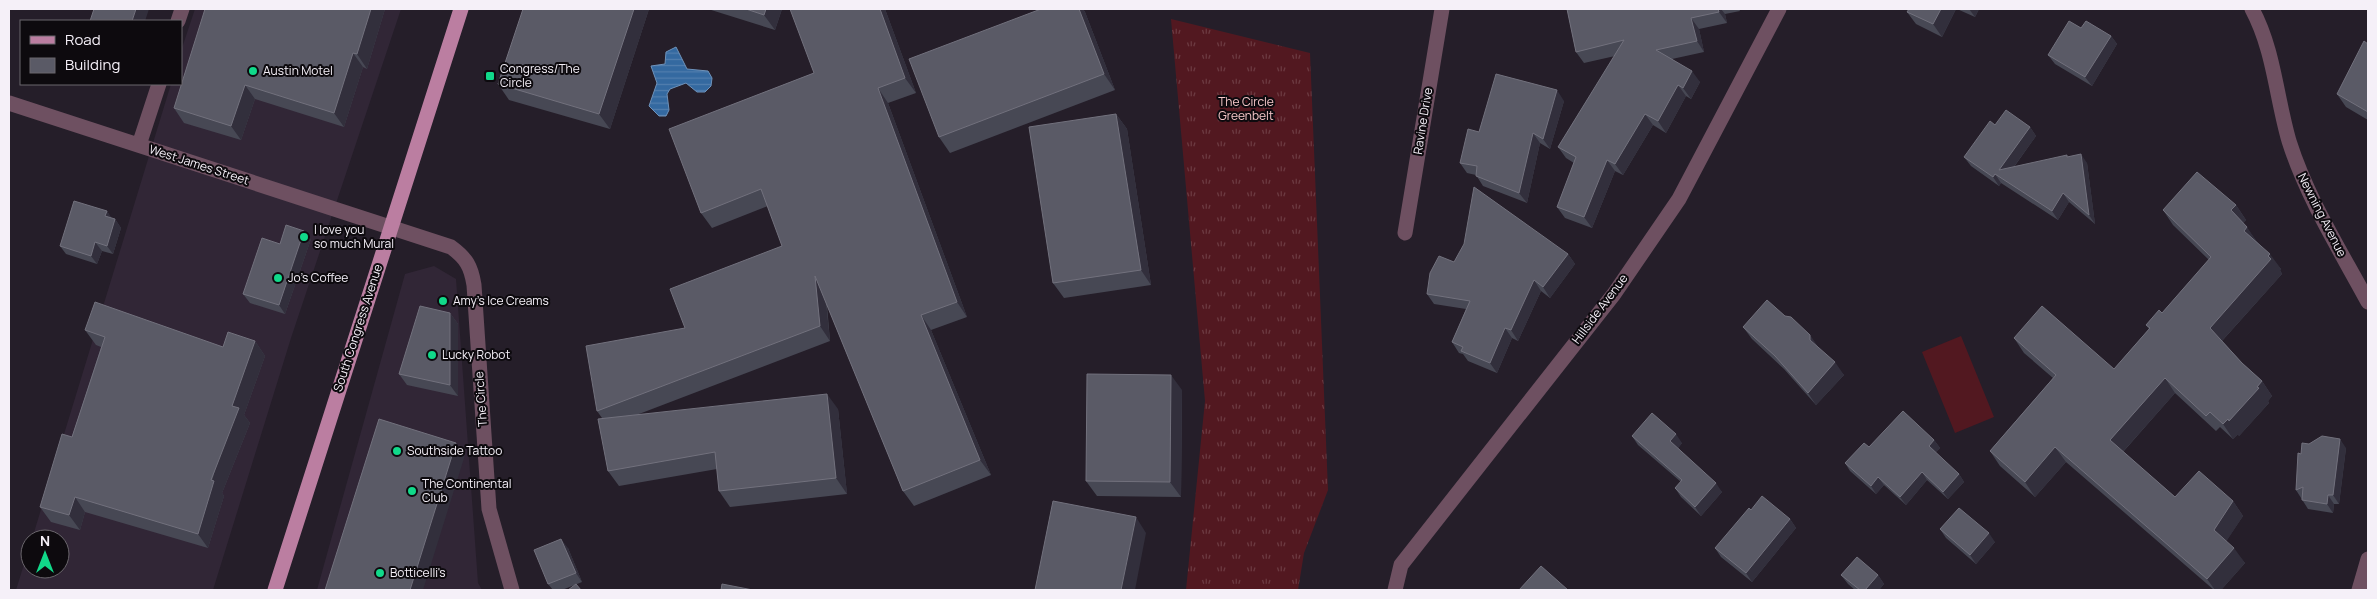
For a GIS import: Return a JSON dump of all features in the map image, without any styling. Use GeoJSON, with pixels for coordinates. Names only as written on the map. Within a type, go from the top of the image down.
{"type":"FeatureCollection","features":[{"type":"Feature","properties":{"kind":"main road","name":"South Congress Avenue"},"geometry":{"type":"LineString","coordinates":[[275,590],[461,9]]}},
{"type":"Feature","properties":{"kind":"street","name":"Ravine Drive"},"geometry":{"type":"LineString","coordinates":[[1404,233],[1442,9]]}},
{"type":"Feature","properties":{"kind":"street","name":"Hillside Avenue"},"geometry":{"type":"LineString","coordinates":[[1395,590],[1401,565],[1614,294],[1679,199],[1779,9]]}},
{"type":"Feature","properties":{"kind":"street","name":"Newning Avenue"},"geometry":{"type":"LineString","coordinates":[[2252,9],[2259,22],[2272,61],[2289,139],[2303,181],[2368,302]]}},
{"type":"Feature","properties":{"kind":"street"},"geometry":{"type":"LineString","coordinates":[[140,145],[159,85]]}},
{"type":"Feature","properties":{"kind":"street","name":"West James Street"},"geometry":{"type":"LineString","coordinates":[[9,103],[390,228]]}},
{"type":"Feature","properties":{"kind":"street","name":"The Circle"},"geometry":{"type":"LineString","coordinates":[[390,228],[451,247],[464,256],[471,268],[489,508],[512,590]]}},
{"type":"Feature","properties":{"kind":"street"},"geometry":{"type":"LineString","coordinates":[[2359,590],[2368,559]]}},
{"type":"Feature","properties":{"kind":"shaded area"},"geometry":{"type":"Polygon","coordinates":[[[195,9],[401,9],[291,338],[213,590],[16,590],[20,577],[20,579],[70,579],[70,529],[35,529],[171,85],[182,85],[182,48],[195,9]]]}},
{"type":"Feature","properties":{"kind":"shaded area"},"geometry":{"type":"Polygon","coordinates":[[[434,266],[456,279],[478,583],[482,590],[317,590],[405,274],[434,266]]]}},
{"type":"Feature","properties":{"kind":"green space","name":"The Circle Greenbelt"},"geometry":{"type":"Polygon","coordinates":[[[1171,19],[1310,53],[1328,490],[1304,553],[1298,590],[1186,590],[1205,401],[1171,19]]]}},
{"type":"Feature","properties":{"kind":"green space"},"geometry":{"type":"Polygon","coordinates":[[[1961,336],[1994,417],[1955,433],[1922,352],[1961,336]]]}},
{"type":"Feature","properties":{"kind":"water"},"geometry":{"type":"Polygon","coordinates":[[[676,47],[687,69],[708,71],[712,78],[711,86],[705,92],[697,92],[686,83],[670,89],[667,94],[669,110],[666,116],[659,116],[649,106],[657,83],[651,66],[665,64],[666,52],[676,47]]]}},
{"type":"Feature","properties":{"kind":"building"},"geometry":{"type":"Polygon","coordinates":[[[94,9],[136,9],[132,20],[90,20],[94,9]]]}},
{"type":"Feature","properties":{"kind":"building"},"geometry":{"type":"Polygon","coordinates":[[[205,9],[371,9],[357,54],[353,53],[334,113],[245,85],[231,126],[174,108],[205,9]]]}},
{"type":"Feature","properties":{"kind":"building"},"geometry":{"type":"Polygon","coordinates":[[[523,9],[634,9],[599,114],[498,84],[523,9]]]}},
{"type":"Feature","properties":{"kind":"building"},"geometry":{"type":"Polygon","coordinates":[[[746,9],[766,9],[764,15],[746,9]]]}},
{"type":"Feature","properties":{"kind":"building"},"geometry":{"type":"Polygon","coordinates":[[[790,9],[880,9],[905,78],[878,88],[957,302],[921,315],[980,460],[903,491],[815,276],[820,326],[597,411],[586,346],[685,328],[670,289],[782,246],[761,189],[701,213],[669,129],[814,73],[790,9]]]}},
{"type":"Feature","properties":{"kind":"building"},"geometry":{"type":"Polygon","coordinates":[[[1041,9],[1079,9],[1104,74],[939,137],[909,59],[1041,9]]]}},
{"type":"Feature","properties":{"kind":"building"},"geometry":{"type":"Polygon","coordinates":[[[1567,9],[1718,9],[1719,12],[1691,18],[1697,41],[1656,50],[1692,71],[1683,88],[1678,85],[1658,121],[1645,114],[1615,164],[1607,160],[1584,217],[1557,207],[1576,157],[1558,147],[1624,40],[1576,52],[1567,9]]]}},
{"type":"Feature","properties":{"kind":"building"},"geometry":{"type":"Polygon","coordinates":[[[1909,9],[1941,9],[1933,24],[1907,12],[1909,9]]]}},
{"type":"Feature","properties":{"kind":"building"},"geometry":{"type":"Polygon","coordinates":[[[2069,21],[2081,28],[2086,21],[2111,36],[2085,77],[2048,55],[2069,21]]]}},
{"type":"Feature","properties":{"kind":"building"},"geometry":{"type":"Polygon","coordinates":[[[2364,41],[2368,44],[2368,112],[2337,94],[2364,41]]]}},
{"type":"Feature","properties":{"kind":"building"},"geometry":{"type":"Polygon","coordinates":[[[1496,74],[1557,90],[1543,139],[1533,133],[1519,193],[1476,176],[1477,166],[1460,163],[1468,129],[1479,132],[1496,74]]]}},
{"type":"Feature","properties":{"kind":"building"},"geometry":{"type":"Polygon","coordinates":[[[2006,110],[2030,127],[1999,170],[2067,155],[2067,157],[2081,154],[2089,215],[2063,193],[2052,211],[1995,174],[1993,177],[1964,157],[1990,121],[1995,125],[2006,110]]]}},
{"type":"Feature","properties":{"kind":"building"},"geometry":{"type":"Polygon","coordinates":[[[1116,114],[1141,270],[1053,283],[1029,127],[1116,114]]]}},
{"type":"Feature","properties":{"kind":"building"},"geometry":{"type":"Polygon","coordinates":[[[2197,172],[2236,205],[2231,210],[2247,227],[2244,231],[2270,254],[2268,256],[2271,259],[2210,328],[2242,363],[2262,381],[2257,387],[2259,388],[2229,421],[2228,419],[2223,424],[2210,412],[2206,416],[2165,378],[2110,440],[2175,497],[2199,471],[2233,501],[2214,530],[2234,548],[2207,579],[2055,447],[2025,482],[1990,451],[2056,375],[2014,338],[2042,306],[2114,369],[2150,328],[2146,325],[2159,310],[2162,313],[2211,257],[2163,210],[2197,172]]]}},
{"type":"Feature","properties":{"kind":"building"},"geometry":{"type":"Polygon","coordinates":[[[1474,187],[1568,254],[1543,287],[1534,280],[1511,330],[1505,328],[1490,363],[1461,351],[1463,347],[1452,342],[1470,301],[1427,294],[1430,273],[1439,256],[1454,262],[1464,244],[1474,187]]]}},
{"type":"Feature","properties":{"kind":"building"},"geometry":{"type":"Polygon","coordinates":[[[74,201],[107,211],[105,216],[115,219],[107,246],[95,242],[91,256],[60,246],[74,201]]]}},
{"type":"Feature","properties":{"kind":"building","name":"Jo's Coffee"},"geometry":{"type":"Polygon","coordinates":[[[286,225],[304,231],[279,305],[243,294],[262,238],[280,244],[286,225]]]}},
{"type":"Feature","properties":{"kind":"building"},"geometry":{"type":"Polygon","coordinates":[[[1767,300],[1785,316],[1791,317],[1810,335],[1810,340],[1835,362],[1808,393],[1775,356],[1743,327],[1767,300]]]}},
{"type":"Feature","properties":{"kind":"building"},"geometry":{"type":"Polygon","coordinates":[[[95,302],[223,347],[228,332],[255,341],[232,406],[239,408],[211,480],[214,481],[198,534],[75,497],[69,515],[40,507],[62,434],[72,437],[105,337],[85,330],[95,302]]]}},
{"type":"Feature","properties":{"kind":"building"},"geometry":{"type":"Polygon","coordinates":[[[420,306],[450,313],[450,385],[399,374],[420,306]]]}},
{"type":"Feature","properties":{"kind":"building"},"geometry":{"type":"Polygon","coordinates":[[[1087,374],[1171,375],[1170,482],[1086,481],[1087,374]]]}},
{"type":"Feature","properties":{"kind":"building"},"geometry":{"type":"Polygon","coordinates":[[[827,394],[836,478],[719,491],[715,452],[608,471],[598,419],[827,394]]]}},
{"type":"Feature","properties":{"kind":"building"},"geometry":{"type":"Polygon","coordinates":[[[1903,411],[1934,440],[1929,446],[1959,474],[1943,492],[1922,472],[1900,497],[1878,477],[1871,486],[1845,463],[1864,443],[1869,447],[1903,411]]]}},
{"type":"Feature","properties":{"kind":"building"},"geometry":{"type":"Polygon","coordinates":[[[1652,413],[1676,434],[1670,441],[1716,483],[1695,507],[1675,488],[1682,480],[1632,436],[1652,413]]]}},
{"type":"Feature","properties":{"kind":"building"},"geometry":{"type":"Polygon","coordinates":[[[379,419],[456,443],[410,590],[325,590],[379,419]]]}},
{"type":"Feature","properties":{"kind":"building"},"geometry":{"type":"Polygon","coordinates":[[[2322,436],[2340,439],[2333,495],[2328,495],[2327,504],[2302,500],[2303,487],[2296,490],[2298,453],[2301,454],[2302,443],[2309,444],[2322,436]]]}},
{"type":"Feature","properties":{"kind":"building"},"geometry":{"type":"Polygon","coordinates":[[[1762,496],[1790,519],[1746,573],[1715,548],[1749,508],[1751,510],[1762,496]]]}},
{"type":"Feature","properties":{"kind":"building"},"geometry":{"type":"Polygon","coordinates":[[[1053,501],[1136,517],[1121,590],[1035,590],[1053,501]]]}},
{"type":"Feature","properties":{"kind":"building"},"geometry":{"type":"Polygon","coordinates":[[[1959,508],[1989,533],[1970,555],[1940,529],[1959,508]]]}},
{"type":"Feature","properties":{"kind":"building"},"geometry":{"type":"Polygon","coordinates":[[[561,539],[576,573],[548,584],[534,550],[561,539]]]}},
{"type":"Feature","properties":{"kind":"building"},"geometry":{"type":"Polygon","coordinates":[[[1857,557],[1878,575],[1865,590],[1860,590],[1841,575],[1857,557]]]}},
{"type":"Feature","properties":{"kind":"building"},"geometry":{"type":"Polygon","coordinates":[[[1541,566],[1568,590],[1519,590],[1541,566]]]}},
{"type":"Feature","properties":{"kind":"building"},"geometry":{"type":"Polygon","coordinates":[[[576,584],[581,590],[568,590],[576,584]]]}},
{"type":"Feature","properties":{"kind":"building"},"geometry":{"type":"Polygon","coordinates":[[[722,584],[753,590],[721,590],[722,584]]]}},
{"type":"Feature","properties":{"kind":"place","name":"Austin Motel"},"geometry":{"type":"Point","coordinates":[253,71]}},
{"type":"Feature","properties":{"kind":"place","name":"Congress/The Circle"},"geometry":{"type":"Point","coordinates":[490,76]}},
{"type":"Feature","properties":{"kind":"place","name":"I love you so much Mural"},"geometry":{"type":"Point","coordinates":[304,237]}},
{"type":"Feature","properties":{"kind":"place","name":"Jo's Coffee"},"geometry":{"type":"Point","coordinates":[278,278]}},
{"type":"Feature","properties":{"kind":"place","name":"Amy's Ice Creams"},"geometry":{"type":"Point","coordinates":[443,301]}},
{"type":"Feature","properties":{"kind":"place","name":"Lucky Robot"},"geometry":{"type":"Point","coordinates":[432,355]}},
{"type":"Feature","properties":{"kind":"place","name":"Southside Tattoo"},"geometry":{"type":"Point","coordinates":[397,451]}},
{"type":"Feature","properties":{"kind":"place","name":"The Continental Club"},"geometry":{"type":"Point","coordinates":[412,491]}},
{"type":"Feature","properties":{"kind":"place","name":"Botticelli's"},"geometry":{"type":"Point","coordinates":[380,573]}}]}
